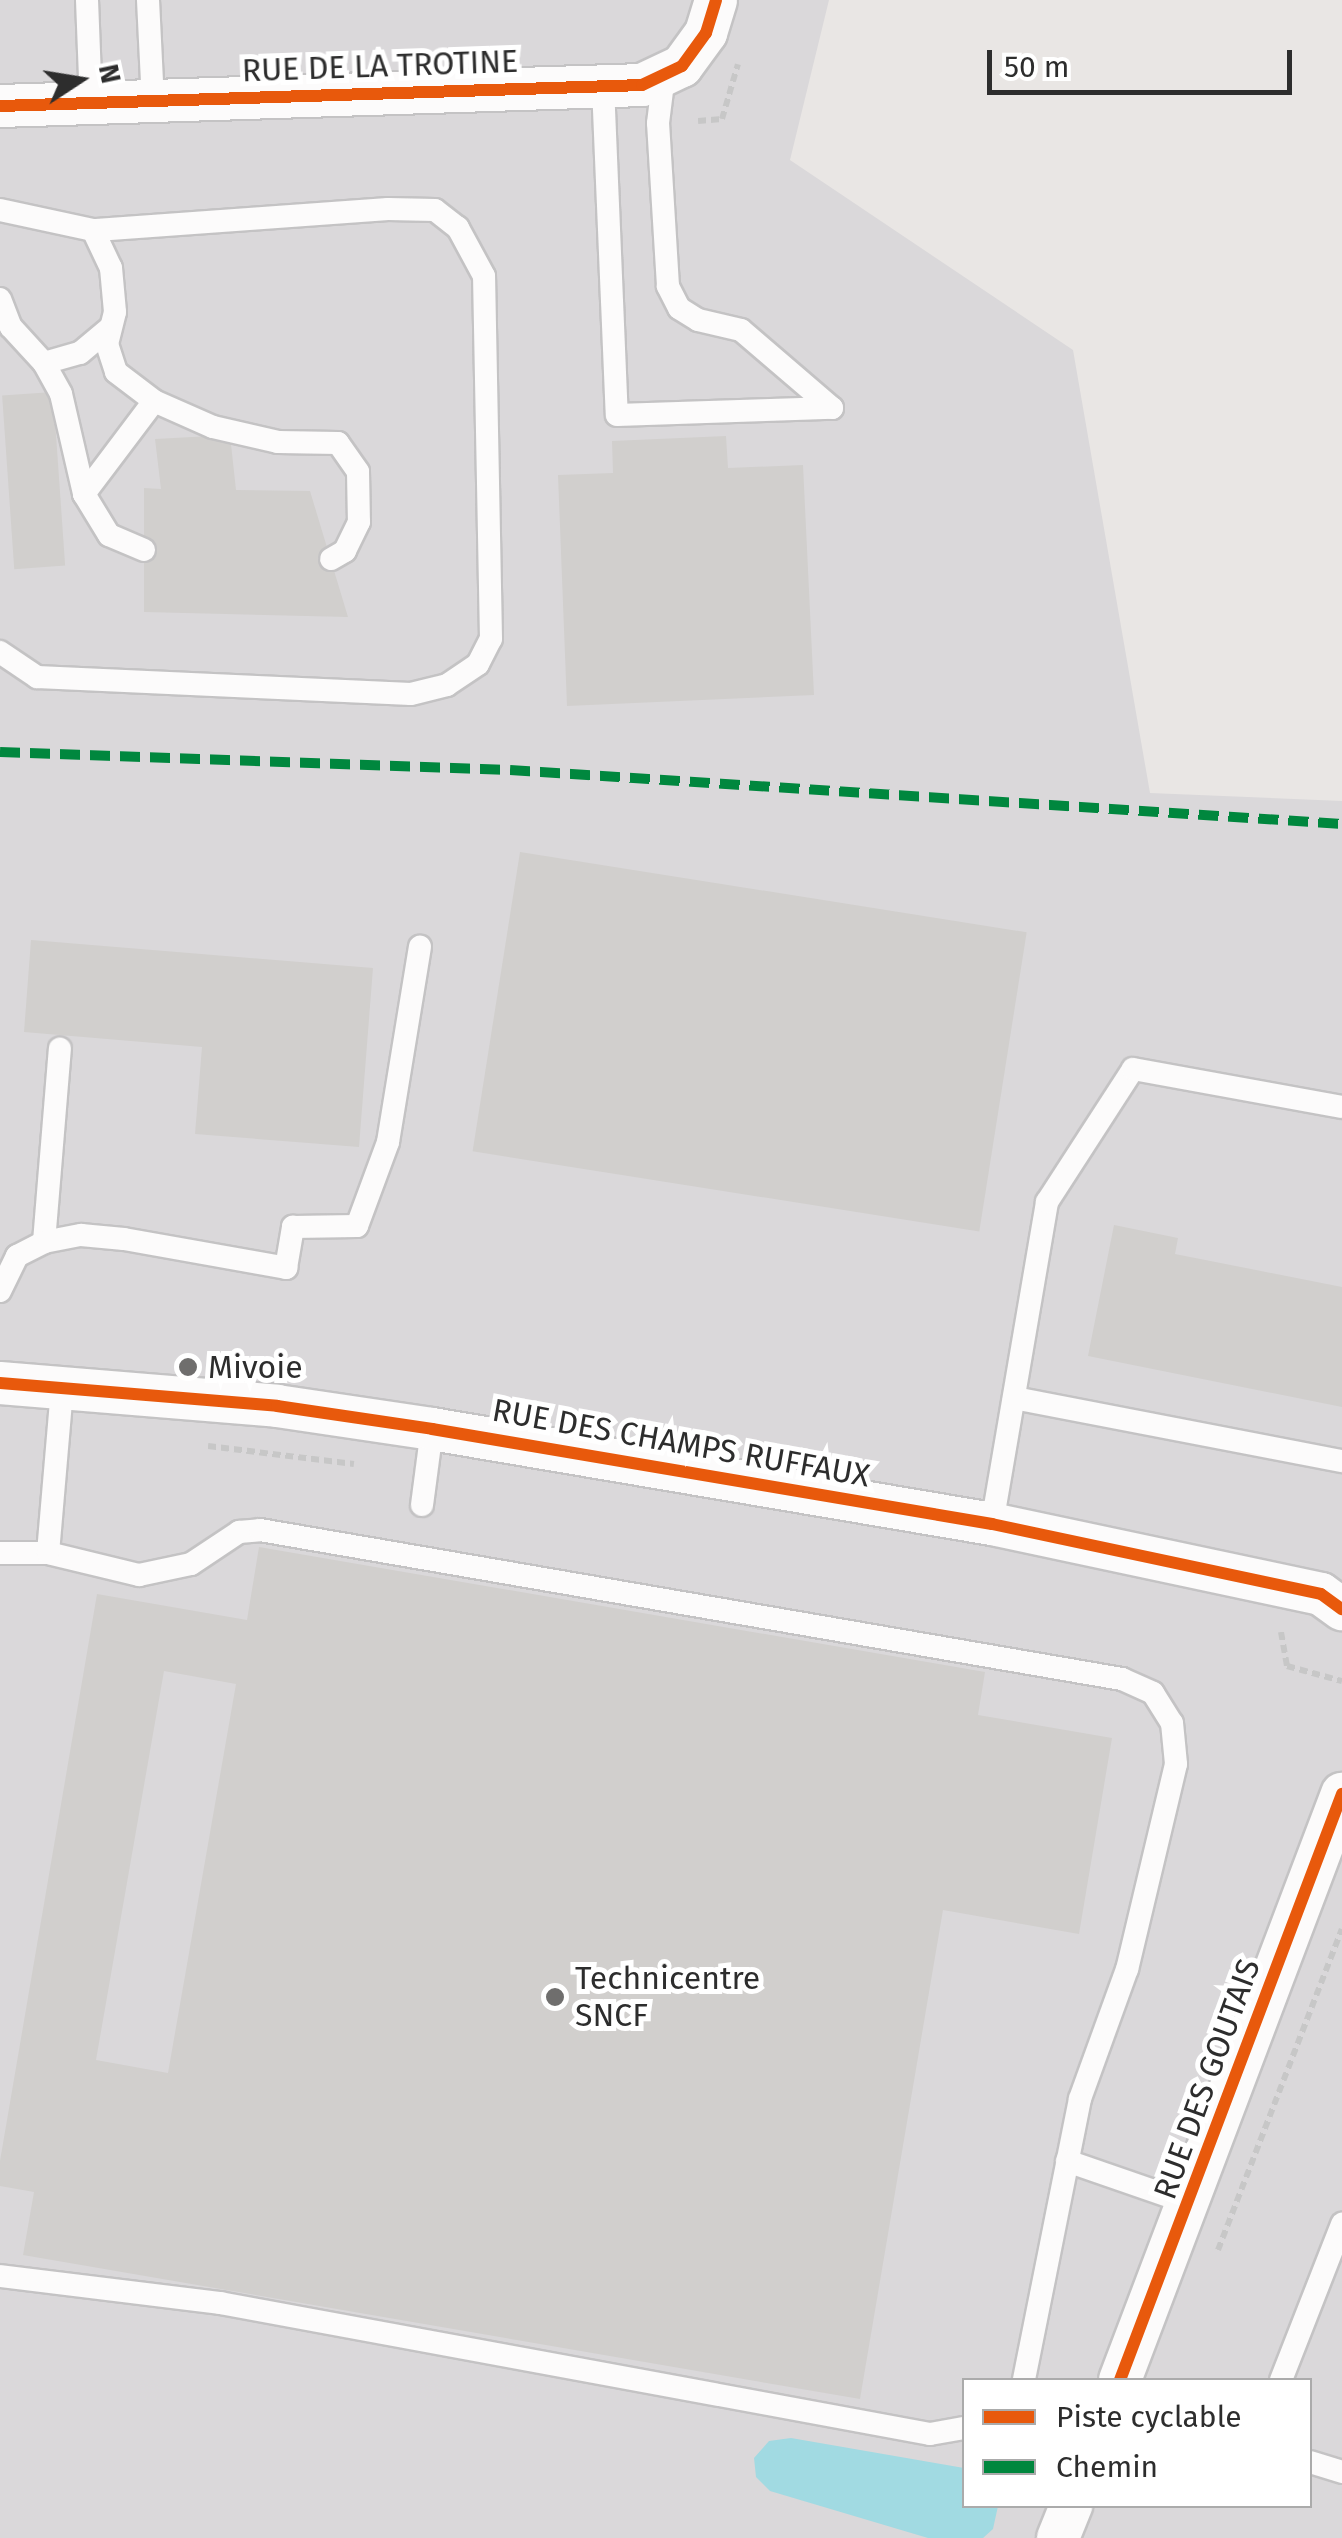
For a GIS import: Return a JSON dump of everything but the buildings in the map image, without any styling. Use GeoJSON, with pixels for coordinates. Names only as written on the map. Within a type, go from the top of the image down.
{"type":"FeatureCollection","features":[{"type":"Feature","properties":{"kind":"street","name":"RUE DE LA TROTINE"},"geometry":{"type":"LineString","coordinates":[[0,106],[642,85],[682,66],[706,33],[716,0]]}},
{"type":"Feature","properties":{"kind":"street","name":"RUE DES CHAMPS RUFFAUX"},"geometry":{"type":"LineString","coordinates":[[0,1384],[277,1406],[432,1429],[992,1524],[1320,1594],[1342,1609]]}},
{"type":"Feature","properties":{"kind":"street","name":"RUE DES GOUTAIS"},"geometry":{"type":"LineString","coordinates":[[1121,2378],[1191,2204],[1342,1794]]}},
{"type":"Feature","properties":{"kind":"street"},"geometry":{"type":"LineString","coordinates":[[1058,2538],[1070,2508]]}},
{"type":"Feature","properties":{"kind":"lane"},"geometry":{"type":"LineString","coordinates":[[86,0],[91,103]]}},
{"type":"Feature","properties":{"kind":"lane"},"geometry":{"type":"LineString","coordinates":[[148,0],[153,101]]}},
{"type":"Feature","properties":{"kind":"lane"},"geometry":{"type":"LineString","coordinates":[[603,86],[617,415],[832,408],[741,330],[698,320],[679,308],[668,286],[658,123],[664,74]]}},
{"type":"Feature","properties":{"kind":"lane"},"geometry":{"type":"LineString","coordinates":[[0,210],[93,230],[388,209],[435,210],[458,228],[484,276],[491,639],[478,664],[447,685],[411,694],[37,677],[0,652]]}},
{"type":"Feature","properties":{"kind":"lane"},"geometry":{"type":"LineString","coordinates":[[93,230],[112,268],[115,312],[110,328],[116,372],[154,401],[212,427],[278,442],[338,443],[358,472],[358,522],[345,551],[331,559]]}},
{"type":"Feature","properties":{"kind":"lane"},"geometry":{"type":"LineString","coordinates":[[0,298],[11,327],[44,363],[61,394],[84,494],[109,535],[144,550]]}},
{"type":"Feature","properties":{"kind":"lane"},"geometry":{"type":"LineString","coordinates":[[44,363],[80,353],[110,328]]}},
{"type":"Feature","properties":{"kind":"lane"},"geometry":{"type":"LineString","coordinates":[[84,494],[154,401]]}},
{"type":"Feature","properties":{"kind":"lane"},"geometry":{"type":"LineString","coordinates":[[0,1291],[17,1256],[44,1242],[81,1235],[124,1238],[286,1268],[293,1227],[357,1226],[388,1142],[420,947]]}},
{"type":"Feature","properties":{"kind":"lane"},"geometry":{"type":"LineString","coordinates":[[44,1242],[60,1049]]}},
{"type":"Feature","properties":{"kind":"lane"},"geometry":{"type":"LineString","coordinates":[[992,1524],[1047,1202],[1133,1069],[1342,1107]]}},
{"type":"Feature","properties":{"kind":"lane"},"geometry":{"type":"LineString","coordinates":[[48,1553],[62,1389]]}},
{"type":"Feature","properties":{"kind":"lane"},"geometry":{"type":"LineString","coordinates":[[1014,1398],[1342,1462]]}},
{"type":"Feature","properties":{"kind":"lane"},"geometry":{"type":"LineString","coordinates":[[422,1505],[432,1429]]}},
{"type":"Feature","properties":{"kind":"lane"},"geometry":{"type":"LineString","coordinates":[[0,1553],[48,1553],[152,1574],[191,1564],[239,1532],[260,1530],[1122,1679],[1153,1693],[1172,1724],[1176,1764],[1127,1969],[1080,2099],[1024,2378]]}},
{"type":"Feature","properties":{"kind":"lane"},"geometry":{"type":"LineString","coordinates":[[1068,2161],[1191,2204]]}},
{"type":"Feature","properties":{"kind":"lane"},"geometry":{"type":"LineString","coordinates":[[1282,2378],[1342,2224]]}},
{"type":"Feature","properties":{"kind":"lane"},"geometry":{"type":"LineString","coordinates":[[0,2276],[220,2304],[930,2434],[962,2428]]}},
{"type":"Feature","properties":{"kind":"lane"},"geometry":{"type":"LineString","coordinates":[[1312,2463],[1342,2472]]}},
{"type":"Feature","properties":{"kind":"path"},"geometry":{"type":"LineString","coordinates":[[194,1444],[425,1472]]}},
{"type":"Feature","properties":{"kind":"path"},"geometry":{"type":"LineString","coordinates":[[1268,1629],[1286,1633],[1287,1666],[1342,1681]]}},
{"type":"Feature","properties":{"kind":"path"},"geometry":{"type":"LineString","coordinates":[[1216,2254],[1342,1929]]}},
{"type":"Feature","properties":{"kind":"shaded area"},"geometry":{"type":"Polygon","coordinates":[[[0,0],[829,0],[790,160],[1073,350],[1150,793],[1342,801],[1342,2538],[0,2538],[0,0]]]}},
{"type":"Feature","properties":{"kind":"water"},"geometry":{"type":"Polygon","coordinates":[[[791,2438],[962,2468],[962,2508],[998,2508],[993,2529],[983,2538],[928,2538],[770,2491],[756,2477],[754,2458],[769,2441],[791,2438]]]}},
{"type":"Feature","properties":{"kind":"marked path"},"geometry":{"type":"LineString","coordinates":[[0,752],[510,770],[1342,824]]}},
{"type":"Feature","properties":{"kind":"cycle path"},"geometry":{"type":"LineString","coordinates":[[0,106],[642,85],[682,66],[706,33],[716,0]]}},
{"type":"Feature","properties":{"kind":"cycle path"},"geometry":{"type":"LineString","coordinates":[[0,1383],[277,1406],[432,1429],[992,1524],[1321,1594],[1342,1609]]}},
{"type":"Feature","properties":{"kind":"cycle path"},"geometry":{"type":"LineString","coordinates":[[1121,2378],[1342,1794]]}},
{"type":"Feature","properties":{"kind":"place","name":"Mivoie"},"geometry":{"type":"Point","coordinates":[188,1367]}},
{"type":"Feature","properties":{"kind":"place","name":"Technicentre SNCF"},"geometry":{"type":"Point","coordinates":[555,1997]}}]}
